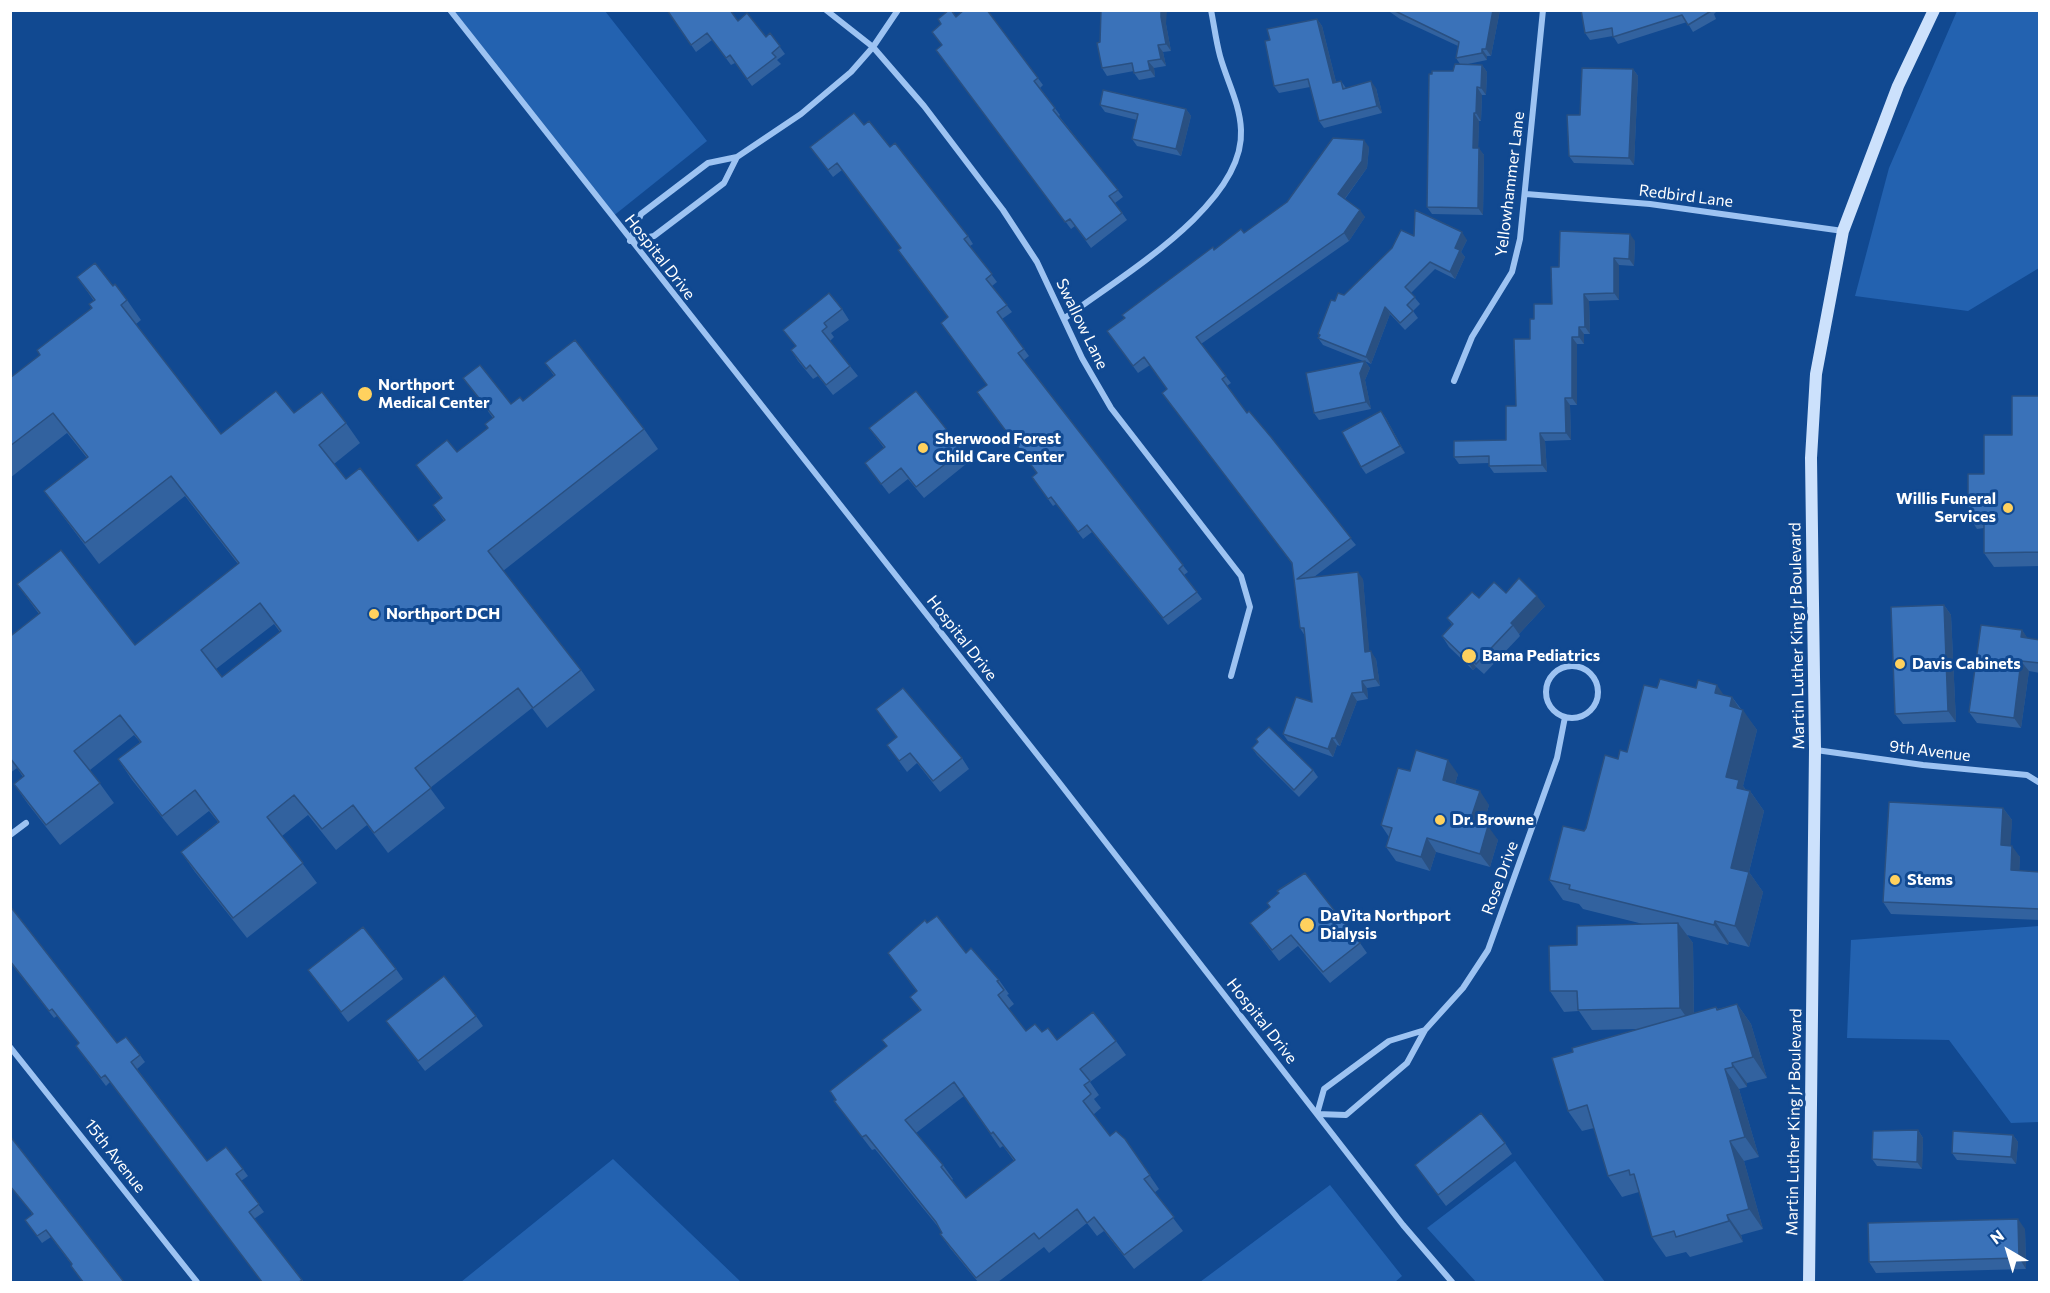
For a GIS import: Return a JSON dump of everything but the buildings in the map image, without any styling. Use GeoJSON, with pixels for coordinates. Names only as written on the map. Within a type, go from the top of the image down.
{"type":"FeatureCollection","features":[{"type":"Feature","properties":{"kind":"main road","name":"Martin Luther King Jr Boulevard"},"geometry":{"type":"LineString","coordinates":[[1809,1282],[1815,749],[1811,458],[1816,374],[1843,231],[1898,86],[1934,10]]}},
{"type":"Feature","properties":{"kind":"street","name":"Hospital Drive"},"geometry":{"type":"LineString","coordinates":[[450,10],[630,241],[822,480],[1403,1225],[1452,1282]]}},
{"type":"Feature","properties":{"kind":"street","name":"Swallow Lane"},"geometry":{"type":"LineString","coordinates":[[826,10],[873,47],[924,106],[1003,210],[1037,262],[1082,358],[1111,408],[1241,576],[1251,607],[1231,676]]}},
{"type":"Feature","properties":{"kind":"street"},"geometry":{"type":"LineString","coordinates":[[630,241],[641,214],[708,163],[737,157],[801,114],[850,72],[873,47],[898,10]]}},
{"type":"Feature","properties":{"kind":"street"},"geometry":{"type":"LineString","coordinates":[[1065,318],[1191,223],[1227,184],[1238,159],[1242,132],[1238,105],[1220,55],[1211,10]]}},
{"type":"Feature","properties":{"kind":"street","name":"Yellowhammer Lane"},"geometry":{"type":"LineString","coordinates":[[1454,381],[1472,337],[1512,272],[1520,239],[1543,10]]}},
{"type":"Feature","properties":{"kind":"street"},"geometry":{"type":"LineString","coordinates":[[630,241],[654,236],[724,183],[737,157]]}},
{"type":"Feature","properties":{"kind":"street","name":"Redbird Lane"},"geometry":{"type":"LineString","coordinates":[[1526,194],[1650,204],[1843,231]]}},
{"type":"Feature","properties":{"kind":"street"},"geometry":{"type":"LineString","coordinates":[[1579,667],[1593,676],[1598,692],[1597,700],[1587,713],[1580,717],[1565,717],[1550,705],[1546,688],[1554,673],[1562,668],[1579,667]]}},
{"type":"Feature","properties":{"kind":"street","name":"Rose Drive"},"geometry":{"type":"LineString","coordinates":[[1317,1114],[1346,1115],[1407,1063],[1425,1030],[1463,988],[1488,950],[1557,758],[1565,717]]}},
{"type":"Feature","properties":{"kind":"street","name":"9th Avenue"},"geometry":{"type":"LineString","coordinates":[[1815,749],[1923,765],[2027,775],[2040,783]]}},
{"type":"Feature","properties":{"kind":"street"},"geometry":{"type":"LineString","coordinates":[[10,835],[26,823]]}},
{"type":"Feature","properties":{"kind":"street"},"geometry":{"type":"LineString","coordinates":[[1317,1114],[1324,1089],[1389,1041],[1425,1030]]}},
{"type":"Feature","properties":{"kind":"street","name":"15th Avenue"},"geometry":{"type":"LineString","coordinates":[[10,1047],[197,1282]]}},
{"type":"Feature","properties":{"kind":"shaded area"},"geometry":{"type":"Polygon","coordinates":[[[450,11],[605,11],[707,141],[612,217],[450,11]]]}},
{"type":"Feature","properties":{"kind":"shaded area"},"geometry":{"type":"Polygon","coordinates":[[[1957,11],[2039,11],[2039,268],[1968,311],[1855,296],[1889,168],[1957,11]]]}},
{"type":"Feature","properties":{"kind":"shaded area"},"geometry":{"type":"Polygon","coordinates":[[[2039,926],[2039,1122],[2011,1123],[1949,1040],[1847,1038],[1851,940],[2039,926]]]}},
{"type":"Feature","properties":{"kind":"shaded area"},"geometry":{"type":"Polygon","coordinates":[[[613,1159],[741,1282],[461,1282],[613,1159]]]}},
{"type":"Feature","properties":{"kind":"shaded area"},"geometry":{"type":"Polygon","coordinates":[[[1515,1161],[1605,1282],[1476,1282],[1427,1228],[1515,1161]]]}},
{"type":"Feature","properties":{"kind":"shaded area"},"geometry":{"type":"Polygon","coordinates":[[[1330,1185],[1402,1276],[1395,1282],[1200,1282],[1330,1185]]]}},
{"type":"Feature","properties":{"kind":"place","name":"Northport Medical Center"},"geometry":{"type":"Point","coordinates":[365,394]}},
{"type":"Feature","properties":{"kind":"place","name":"Sherwood Forest Child Care Center"},"geometry":{"type":"Point","coordinates":[923,448]}},
{"type":"Feature","properties":{"kind":"place","name":"Willis Funeral Services"},"geometry":{"type":"Point","coordinates":[2008,508]}},
{"type":"Feature","properties":{"kind":"place","name":"Northport DCH"},"geometry":{"type":"Point","coordinates":[374,614]}},
{"type":"Feature","properties":{"kind":"place","name":"Bama Pediatrics"},"geometry":{"type":"Point","coordinates":[1469,656]}},
{"type":"Feature","properties":{"kind":"place","name":"Davis Cabinets"},"geometry":{"type":"Point","coordinates":[1900,664]}},
{"type":"Feature","properties":{"kind":"place","name":"Dr. Browne"},"geometry":{"type":"Point","coordinates":[1440,820]}},
{"type":"Feature","properties":{"kind":"place","name":"Stems"},"geometry":{"type":"Point","coordinates":[1895,880]}},
{"type":"Feature","properties":{"kind":"place","name":"DaVita Northport Dialysis"},"geometry":{"type":"Point","coordinates":[1307,925]}}]}
